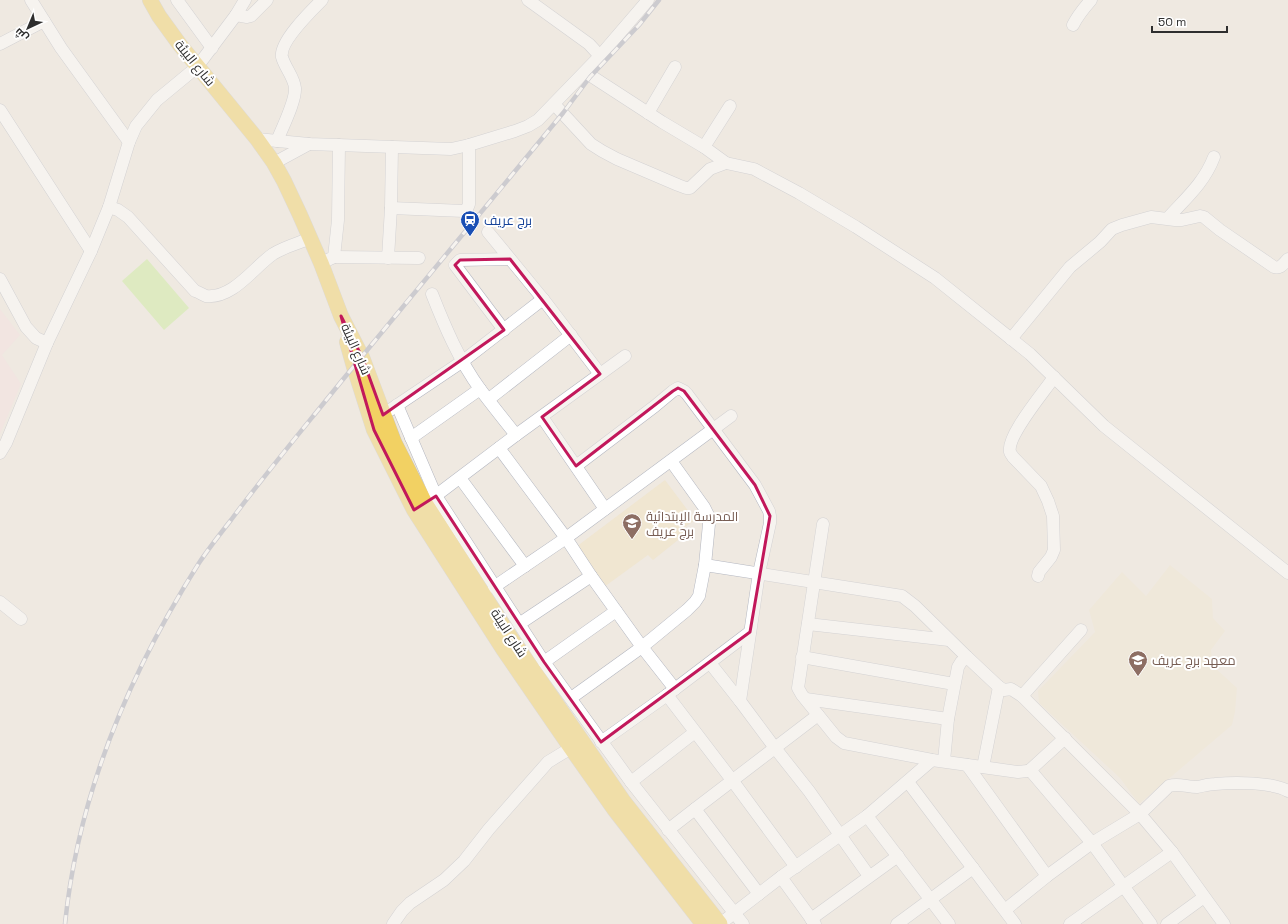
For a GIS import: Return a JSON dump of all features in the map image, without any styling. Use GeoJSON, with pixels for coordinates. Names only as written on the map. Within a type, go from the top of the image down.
{"type":"FeatureCollection","features":[{"type":"Feature","properties":{"kind":"main road","name":"شارع البيئة"},"geometry":{"type":"LineString","coordinates":[[150,0],[163,22],[197,67],[257,139],[274,163],[311,238],[328,260],[354,367],[374,430],[425,503],[513,641],[624,802],[720,924]]}},
{"type":"Feature","properties":{"kind":"main road","name":"شارع البيئة"},"geometry":{"type":"LineString","coordinates":[[341,316],[362,357],[394,442],[503,649],[614,809],[702,924]]}},
{"type":"Feature","properties":{"kind":"street"},"geometry":{"type":"LineString","coordinates":[[31,0],[61,48],[129,142]]}},
{"type":"Feature","properties":{"kind":"street"},"geometry":{"type":"LineString","coordinates":[[177,0],[212,48]]}},
{"type":"Feature","properties":{"kind":"street"},"geometry":{"type":"LineString","coordinates":[[0,453],[6,443],[47,343],[91,251],[110,207],[129,142],[136,126],[157,100],[197,67],[236,15],[245,0]]}},
{"type":"Feature","properties":{"kind":"street"},"geometry":{"type":"LineString","coordinates":[[236,15],[247,17],[251,16],[267,0]]}},
{"type":"Feature","properties":{"kind":"street"},"geometry":{"type":"LineString","coordinates":[[277,141],[294,96],[295,88],[293,79],[282,55],[283,47],[306,17],[322,0]]}},
{"type":"Feature","properties":{"kind":"street"},"geometry":{"type":"LineString","coordinates":[[528,0],[589,44],[600,56]]}},
{"type":"Feature","properties":{"kind":"street"},"geometry":{"type":"LineString","coordinates":[[257,139],[309,144],[451,149],[469,145],[528,126],[538,120],[585,72],[648,0]]}},
{"type":"Feature","properties":{"kind":"street"},"geometry":{"type":"LineString","coordinates":[[1073,25],[1081,10],[1091,0]]}},
{"type":"Feature","properties":{"kind":"street"},"geometry":{"type":"LineString","coordinates":[[0,44],[44,21]]}},
{"type":"Feature","properties":{"kind":"street"},"geometry":{"type":"LineString","coordinates":[[648,113],[675,67]]}},
{"type":"Feature","properties":{"kind":"street"},"geometry":{"type":"LineString","coordinates":[[585,72],[704,147],[726,163],[754,169],[799,193],[856,227],[935,278],[1011,339],[1054,377],[1104,426],[1288,573]]}},
{"type":"Feature","properties":{"kind":"street"},"geometry":{"type":"LineString","coordinates":[[554,104],[591,144],[617,159],[686,188],[690,188],[710,169],[726,163]]}},
{"type":"Feature","properties":{"kind":"street"},"geometry":{"type":"LineString","coordinates":[[704,147],[730,106]]}},
{"type":"Feature","properties":{"kind":"street"},"geometry":{"type":"LineString","coordinates":[[0,110],[91,251]]}},
{"type":"Feature","properties":{"kind":"street"},"geometry":{"type":"LineString","coordinates":[[274,163],[309,144]]}},
{"type":"Feature","properties":{"kind":"street"},"geometry":{"type":"LineString","coordinates":[[339,145],[338,220],[328,260],[419,258]]}},
{"type":"Feature","properties":{"kind":"street"},"geometry":{"type":"LineString","coordinates":[[391,208],[467,210],[469,204],[469,145]]}},
{"type":"Feature","properties":{"kind":"street"},"geometry":{"type":"LineString","coordinates":[[388,258],[392,147]]}},
{"type":"Feature","properties":{"kind":"street"},"geometry":{"type":"LineString","coordinates":[[1168,218],[1201,183],[1214,157]]}},
{"type":"Feature","properties":{"kind":"street"},"geometry":{"type":"LineString","coordinates":[[110,207],[118,210],[128,217],[195,291],[205,296],[216,295],[229,290],[275,253],[311,238]]}},
{"type":"Feature","properties":{"kind":"street"},"geometry":{"type":"LineString","coordinates":[[1011,339],[1070,267],[1100,242],[1112,229],[1122,225],[1151,217],[1182,220],[1200,216],[1204,217],[1220,230],[1274,267],[1281,267],[1288,259]]}},
{"type":"Feature","properties":{"kind":"street"},"geometry":{"type":"LineString","coordinates":[[488,232],[543,299],[600,374]]}},
{"type":"Feature","properties":{"kind":"street"},"geometry":{"type":"LineString","coordinates":[[504,330],[455,265],[460,260],[510,259]]}},
{"type":"Feature","properties":{"kind":"street"},"geometry":{"type":"LineString","coordinates":[[0,279],[26,327],[36,338],[47,343]]}},
{"type":"Feature","properties":{"kind":"street"},"geometry":{"type":"LineString","coordinates":[[432,294],[448,334],[463,361],[480,389],[516,435]]}},
{"type":"Feature","properties":{"kind":"street"},"geometry":{"type":"LineString","coordinates":[[383,415],[463,361],[543,299]]}},
{"type":"Feature","properties":{"kind":"street"},"geometry":{"type":"LineString","coordinates":[[489,399],[571,335]]}},
{"type":"Feature","properties":{"kind":"street"},"geometry":{"type":"LineString","coordinates":[[425,503],[625,356]]}},
{"type":"Feature","properties":{"kind":"street"},"geometry":{"type":"LineString","coordinates":[[1038,576],[1039,572],[1051,557],[1054,550],[1052,516],[1048,500],[1041,486],[1009,451],[1014,433],[1054,377]]}},
{"type":"Feature","properties":{"kind":"street"},"geometry":{"type":"LineString","coordinates":[[576,466],[678,388],[684,391],[755,485],[769,511],[770,523],[759,573],[740,701]]}},
{"type":"Feature","properties":{"kind":"street"},"geometry":{"type":"LineString","coordinates":[[411,438],[480,389]]}},
{"type":"Feature","properties":{"kind":"street"},"geometry":{"type":"LineString","coordinates":[[397,405],[411,438],[425,503],[494,587],[544,662],[601,742],[668,830],[743,924]]}},
{"type":"Feature","properties":{"kind":"street"},"geometry":{"type":"LineString","coordinates":[[494,587],[566,538],[671,462],[731,416]]}},
{"type":"Feature","properties":{"kind":"street"},"geometry":{"type":"LineString","coordinates":[[542,417],[605,509]]}},
{"type":"Feature","properties":{"kind":"street"},"geometry":{"type":"LineString","coordinates":[[499,448],[566,538],[591,576],[642,647],[695,732],[796,867]]}},
{"type":"Feature","properties":{"kind":"street"},"geometry":{"type":"LineString","coordinates":[[571,698],[642,647],[687,610],[699,596],[705,565],[709,517],[704,507],[671,462]]}},
{"type":"Feature","properties":{"kind":"street"},"geometry":{"type":"LineString","coordinates":[[460,478],[525,566]]}},
{"type":"Feature","properties":{"kind":"street"},"geometry":{"type":"LineString","coordinates":[[823,524],[798,688],[836,737],[844,743],[938,761],[1013,772],[1030,770],[1065,738]]}},
{"type":"Feature","properties":{"kind":"street"},"geometry":{"type":"LineString","coordinates":[[705,565],[902,596],[915,606],[998,688],[1004,690],[1011,689],[1022,696],[1140,814],[1172,852],[1224,924]]}},
{"type":"Feature","properties":{"kind":"street"},"geometry":{"type":"LineString","coordinates":[[519,624],[591,576]]}},
{"type":"Feature","properties":{"kind":"street"},"geometry":{"type":"LineString","coordinates":[[0,602],[21,619]]}},
{"type":"Feature","properties":{"kind":"street"},"geometry":{"type":"LineString","coordinates":[[544,662],[616,611]]}},
{"type":"Feature","properties":{"kind":"street"},"geometry":{"type":"LineString","coordinates":[[808,624],[949,640]]}},
{"type":"Feature","properties":{"kind":"street"},"geometry":{"type":"LineString","coordinates":[[1022,696],[1081,630]]}},
{"type":"Feature","properties":{"kind":"street"},"geometry":{"type":"LineString","coordinates":[[601,742],[671,692],[750,632]]}},
{"type":"Feature","properties":{"kind":"street"},"geometry":{"type":"LineString","coordinates":[[802,657],[954,684]]}},
{"type":"Feature","properties":{"kind":"street"},"geometry":{"type":"LineString","coordinates":[[720,924],[781,877],[867,816],[908,782],[938,761],[958,667],[967,657]]}},
{"type":"Feature","properties":{"kind":"street"},"geometry":{"type":"LineString","coordinates":[[710,663],[809,791],[869,876]]}},
{"type":"Feature","properties":{"kind":"street"},"geometry":{"type":"LineString","coordinates":[[983,767],[998,688]]}},
{"type":"Feature","properties":{"kind":"street"},"geometry":{"type":"LineString","coordinates":[[806,699],[948,719]]}},
{"type":"Feature","properties":{"kind":"street"},"geometry":{"type":"LineString","coordinates":[[668,830],[818,715]]}},
{"type":"Feature","properties":{"kind":"street"},"geometry":{"type":"LineString","coordinates":[[631,782],[695,732]]}},
{"type":"Feature","properties":{"kind":"street"},"geometry":{"type":"LineString","coordinates":[[393,924],[410,903],[444,880],[464,861],[489,829],[548,762],[571,748]]}},
{"type":"Feature","properties":{"kind":"street"},"geometry":{"type":"LineString","coordinates":[[967,765],[1047,876]]}},
{"type":"Feature","properties":{"kind":"street"},"geometry":{"type":"LineString","coordinates":[[1030,770],[1092,843],[1151,924]]}},
{"type":"Feature","properties":{"kind":"street"},"geometry":{"type":"LineString","coordinates":[[908,782],[1015,924]]}},
{"type":"Feature","properties":{"kind":"street"},"geometry":{"type":"LineString","coordinates":[[1005,910],[1047,876],[1092,843],[1140,814],[1169,786],[1173,784],[1195,787],[1222,783],[1271,785],[1288,791]]}},
{"type":"Feature","properties":{"kind":"street"},"geometry":{"type":"LineString","coordinates":[[695,809],[759,894]]}},
{"type":"Feature","properties":{"kind":"street"},"geometry":{"type":"LineString","coordinates":[[867,816],[949,924]]}},
{"type":"Feature","properties":{"kind":"street"},"geometry":{"type":"LineString","coordinates":[[1070,924],[1172,852]]}},
{"type":"Feature","properties":{"kind":"street"},"geometry":{"type":"LineString","coordinates":[[781,877],[813,921],[869,876],[898,856]]}},
{"type":"Feature","properties":{"kind":"street"},"geometry":{"type":"LineString","coordinates":[[897,924],[973,868]]}},
{"type":"Feature","properties":{"kind":"street"},"geometry":{"type":"LineString","coordinates":[[1167,924],[1204,897]]}},
{"type":"Feature","properties":{"kind":"highlighted area"},"geometry":{"type":"Polygon","coordinates":[[[510,259],[600,374],[542,417],[576,466],[673,391],[678,388],[684,391],[755,485],[770,516],[750,632],[601,742],[544,662],[436,496],[414,510],[374,430],[341,316],[362,357],[383,415],[504,330],[455,265],[460,260],[510,259]]]}},
{"type":"Feature","properties":{"kind":"shaded area"},"geometry":{"type":"Polygon","coordinates":[[[0,309],[20,335],[2,355],[21,384],[0,434],[0,309]]]}},
{"type":"Feature","properties":{"kind":"shaded area","name":"المدرسة الإبتدائية برج عريف"},"geometry":{"type":"Polygon","coordinates":[[[665,480],[695,520],[685,527],[688,532],[653,560],[648,555],[604,587],[576,547],[665,480]]]}},
{"type":"Feature","properties":{"kind":"shaded area","name":"معهد برج عريف"},"geometry":{"type":"Polygon","coordinates":[[[1170,565],[1212,599],[1213,618],[1225,631],[1211,650],[1213,666],[1237,688],[1235,712],[1232,725],[1139,804],[1120,778],[1039,703],[1038,691],[1095,632],[1089,610],[1122,572],[1146,596],[1170,565]]]}},
{"type":"Feature","properties":{"kind":"green space"},"geometry":{"type":"Polygon","coordinates":[[[147,259],[189,308],[164,330],[122,281],[147,259]]]}},
{"type":"Feature","properties":{"kind":"railway"},"geometry":{"type":"LineString","coordinates":[[65,924],[72,876],[82,828],[95,782],[111,736],[151,647],[199,563],[285,451],[563,113],[590,77],[639,25],[659,0]]}},
{"type":"Feature","properties":{"kind":"place","name":"برج عريف"},"geometry":{"type":"Point","coordinates":[470,237]}},
{"type":"Feature","properties":{"kind":"place","name":"المدرسة الإبتدائية برج عريف"},"geometry":{"type":"Point","coordinates":[632,540]}},
{"type":"Feature","properties":{"kind":"place","name":"معهد برج عريف"},"geometry":{"type":"Point","coordinates":[1138,677]}}]}
